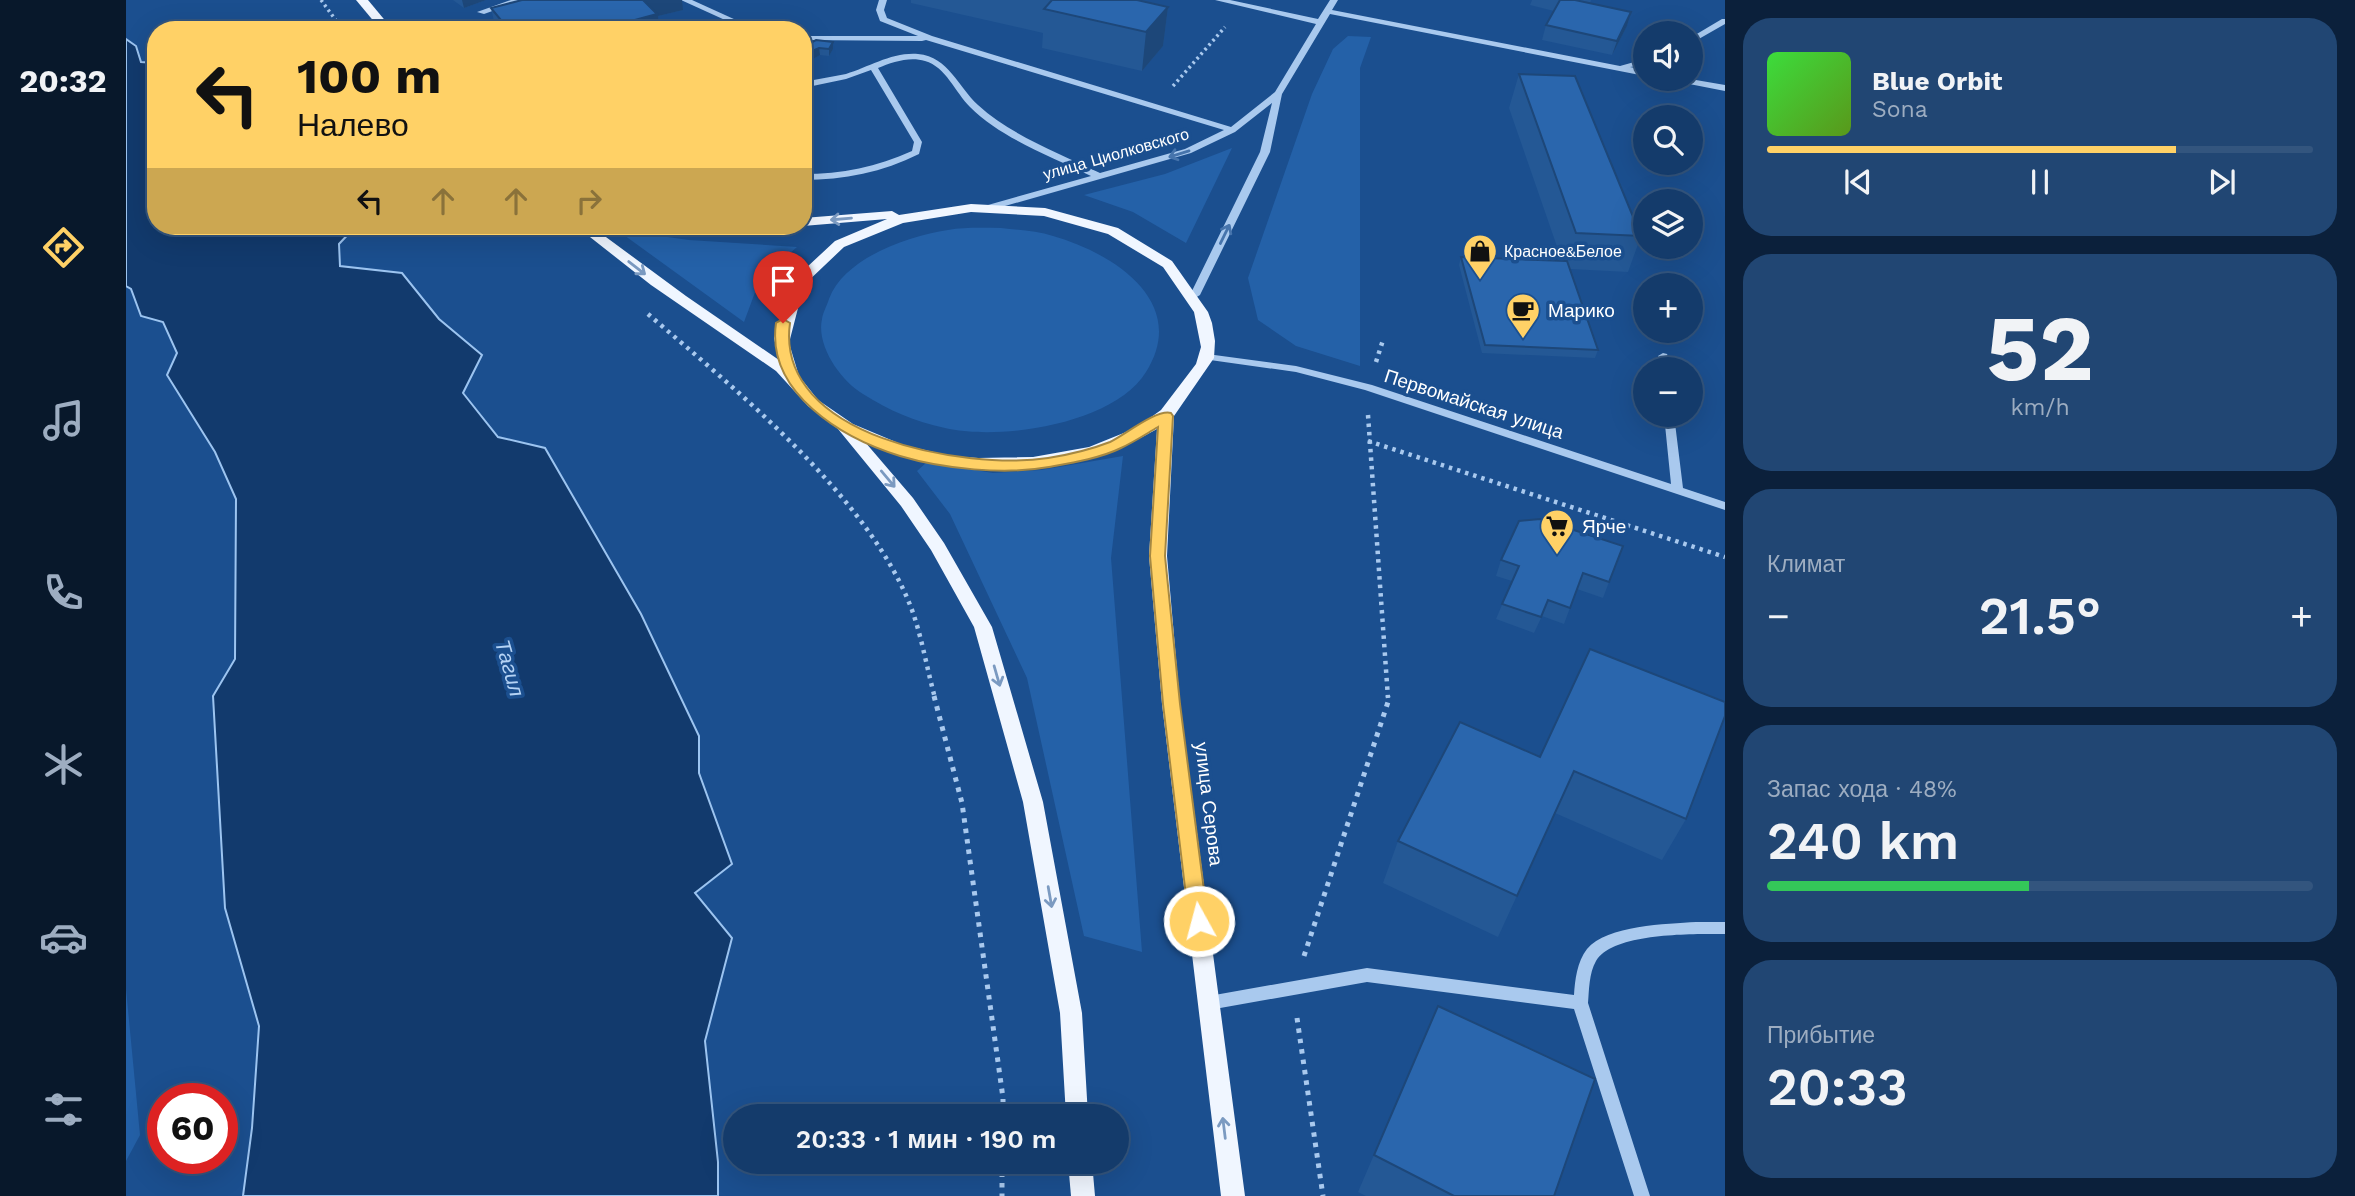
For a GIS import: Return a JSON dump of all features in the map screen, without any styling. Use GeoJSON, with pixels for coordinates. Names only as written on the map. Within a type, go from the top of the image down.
{"type":"FeatureCollection","features":[{"type":"Feature","properties":{"kind":"main road"},"geometry":{"type":"LineString","coordinates":[[362,0],[380,21]]}},
{"type":"Feature","properties":{"kind":"main road"},"geometry":{"type":"LineString","coordinates":[[812,221],[991,206],[1043,211],[1091,222],[1135,241],[1170,266],[1195,295],[1207,328],[1207,357],[1166,416],[1114,446],[1047,463],[974,465],[903,452],[844,426]]}},
{"type":"Feature","properties":{"kind":"main road"},"geometry":{"type":"LineString","coordinates":[[792,376],[780,340],[785,305],[805,273],[837,246],[878,225],[927,212]]}},
{"type":"Feature","properties":{"kind":"main road"},"geometry":{"type":"LineString","coordinates":[[595,235],[667,291],[792,376],[814,403],[844,426],[907,502],[983,627],[1033,802],[1071,1013],[1076,1104]]}},
{"type":"Feature","properties":{"kind":"main road","name":"улица Серова"},"geometry":{"type":"LineString","coordinates":[[1166,416],[1158,556],[1171,704],[1233,1196]]}},
{"type":"Feature","properties":{"kind":"main road"},"geometry":{"type":"LineString","coordinates":[[1081,1174],[1083,1196]]}},
{"type":"Feature","properties":{"kind":"street"},"geometry":{"type":"LineString","coordinates":[[685,0],[733,21]]}},
{"type":"Feature","properties":{"kind":"street"},"geometry":{"type":"LineString","coordinates":[[1219,0],[1319,22]]}},
{"type":"Feature","properties":{"kind":"street","name":"улица Циолковского"},"geometry":{"type":"LineString","coordinates":[[1195,295],[1265,152],[1278,94],[1334,0]]}},
{"type":"Feature","properties":{"kind":"street"},"geometry":{"type":"LineString","coordinates":[[1703,34],[1725,21]]}},
{"type":"Feature","properties":{"kind":"street"},"geometry":{"type":"LineString","coordinates":[[812,38],[929,38]]}},
{"type":"Feature","properties":{"kind":"street"},"geometry":{"type":"LineString","coordinates":[[812,83],[854,74],[886,61],[910,57],[930,59],[939,64],[974,107],[998,124],[1099,176]]}},
{"type":"Feature","properties":{"kind":"street"},"geometry":{"type":"LineString","coordinates":[[1614,68],[1633,64]]}},
{"type":"Feature","properties":{"kind":"street"},"geometry":{"type":"LineString","coordinates":[[812,177],[874,168],[901,160],[916,152],[918,142],[873,66]]}},
{"type":"Feature","properties":{"kind":"street"},"geometry":{"type":"LineString","coordinates":[[1703,84],[1725,88]]}},
{"type":"Feature","properties":{"kind":"street","name":"улица Циолковского"},"geometry":{"type":"LineString","coordinates":[[991,206],[1188,151],[1232,130],[1278,94]]}},
{"type":"Feature","properties":{"kind":"street","name":"Первомайская улица"},"geometry":{"type":"LineString","coordinates":[[1207,357],[1296,369],[1368,387],[1725,506]]}},
{"type":"Feature","properties":{"kind":"street"},"geometry":{"type":"LineString","coordinates":[[1669,427],[1678,491]]}},
{"type":"Feature","properties":{"kind":"street"},"geometry":{"type":"LineString","coordinates":[[1642,1196],[1580,1003],[1586,965],[1597,948],[1636,935],[1672,929],[1725,928]]}},
{"type":"Feature","properties":{"kind":"street"},"geometry":{"type":"LineString","coordinates":[[1209,1003],[1367,975],[1580,1003]]}},
{"type":"Feature","properties":{"kind":"lane"},"geometry":{"type":"LineString","coordinates":[[481,12],[519,0]]}},
{"type":"Feature","properties":{"kind":"lane"},"geometry":{"type":"LineString","coordinates":[[883,0],[880,9],[883,19],[929,38],[1232,130]]}},
{"type":"Feature","properties":{"kind":"lane"},"geometry":{"type":"LineString","coordinates":[[1327,11],[1633,72]]}},
{"type":"Feature","properties":{"kind":"path"},"geometry":{"type":"LineString","coordinates":[[321,0],[336,21]]}},
{"type":"Feature","properties":{"kind":"path"},"geometry":{"type":"LineString","coordinates":[[1154,107],[1244,6]]}},
{"type":"Feature","properties":{"kind":"path"},"geometry":{"type":"LineString","coordinates":[[556,235],[560,238]]}},
{"type":"Feature","properties":{"kind":"path"},"geometry":{"type":"LineString","coordinates":[[642,310],[715,372],[825,477],[880,546],[912,610],[962,803],[1003,1104]]}},
{"type":"Feature","properties":{"kind":"path"},"geometry":{"type":"LineString","coordinates":[[1323,1196],[1293,988],[1388,702],[1368,441],[1368,387],[1383,340]]}},
{"type":"Feature","properties":{"kind":"path"},"geometry":{"type":"LineString","coordinates":[[1368,441],[1725,557]]}},
{"type":"Feature","properties":{"kind":"path"},"geometry":{"type":"LineString","coordinates":[[1002,1174],[1002,1196]]}},
{"type":"Feature","properties":{"kind":"shaded area"},"geometry":{"type":"Polygon","coordinates":[[[1348,36],[1371,37],[1360,68],[1360,366],[1296,346],[1258,320],[1248,278],[1312,94],[1333,49],[1348,36]]]}},
{"type":"Feature","properties":{"kind":"shaded area"},"geometry":{"type":"Polygon","coordinates":[[[1232,148],[1186,243],[1133,212],[1084,195],[1165,174],[1232,148]]]}},
{"type":"Feature","properties":{"kind":"shaded area"},"geometry":{"type":"Polygon","coordinates":[[[1001,228],[1041,233],[1076,244],[1120,268],[1138,284],[1152,303],[1158,324],[1157,347],[1146,372],[1130,390],[1109,405],[1083,416],[1024,430],[995,432],[945,428],[902,415],[863,394],[846,381],[832,362],[821,329],[829,299],[848,272],[879,251],[932,233],[954,229],[1001,228]]]}},
{"type":"Feature","properties":{"kind":"shaded area"},"geometry":{"type":"Polygon","coordinates":[[[624,235],[797,247],[760,279],[744,322],[624,235]]]}},
{"type":"Feature","properties":{"kind":"shaded area"},"geometry":{"type":"Polygon","coordinates":[[[1123,456],[1111,558],[1142,952],[1084,936],[1027,678],[950,514],[917,471],[927,462],[993,473],[1041,470],[1123,456]]]}},
{"type":"Feature","properties":{"kind":"shaded area"},"geometry":{"type":"Polygon","coordinates":[[[126,989],[140,1135],[126,1161],[126,989]]]}},
{"type":"Feature","properties":{"kind":"water","name":"Тагил"},"geometry":{"type":"Polygon","coordinates":[[[126,39],[136,46],[141,62],[147,62],[147,235],[348,235],[339,244],[340,266],[402,273],[439,319],[482,355],[463,393],[498,437],[545,448],[641,614],[699,736],[699,773],[732,864],[695,893],[732,938],[705,1041],[718,1162],[718,1196],[243,1196],[252,1128],[259,1026],[225,908],[213,696],[235,659],[236,499],[215,452],[167,375],[177,353],[163,322],[141,316],[131,289],[126,286],[126,39]]]}},
{"type":"Feature","properties":{"kind":"building"},"geometry":{"type":"Polygon","coordinates":[[[522,0],[643,0],[657,14],[631,21],[502,21],[491,8],[522,0]]]}},
{"type":"Feature","properties":{"kind":"building"},"geometry":{"type":"Polygon","coordinates":[[[1052,0],[1137,0],[1168,7],[1146,32],[1044,9],[1052,0]]]}},
{"type":"Feature","properties":{"kind":"building"},"geometry":{"type":"Polygon","coordinates":[[[1560,0],[1575,0],[1631,12],[1617,41],[1546,25],[1560,0]]]}},
{"type":"Feature","properties":{"kind":"building"},"geometry":{"type":"Polygon","coordinates":[[[816,40],[833,42],[829,49],[819,48],[812,51],[812,42],[816,40]]]}},
{"type":"Feature","properties":{"kind":"building"},"geometry":{"type":"Polygon","coordinates":[[[1519,74],[1575,76],[1633,217],[1633,236],[1576,233],[1519,74]]]}},
{"type":"Feature","properties":{"kind":"building"},"geometry":{"type":"Polygon","coordinates":[[[1461,257],[1567,261],[1598,350],[1485,345],[1461,257]]]}},
{"type":"Feature","properties":{"kind":"building"},"geometry":{"type":"Polygon","coordinates":[[[1540,519],[1623,546],[1609,582],[1583,573],[1570,608],[1548,600],[1541,617],[1502,604],[1519,566],[1501,560],[1519,521],[1540,519]]]}},
{"type":"Feature","properties":{"kind":"building"},"geometry":{"type":"Polygon","coordinates":[[[1590,649],[1725,702],[1725,716],[1686,819],[1574,771],[1517,896],[1398,841],[1460,722],[1540,757],[1590,649]]]}},
{"type":"Feature","properties":{"kind":"building"},"geometry":{"type":"Polygon","coordinates":[[[1438,1006],[1595,1079],[1554,1196],[1454,1196],[1374,1155],[1438,1006]]]}},
{"type":"Feature","properties":{"kind":"place","name":"Красное&Белое"},"geometry":{"type":"Point","coordinates":[1480,281]}},
{"type":"Feature","properties":{"kind":"place","name":"Марико"},"geometry":{"type":"Point","coordinates":[1523,340]}},
{"type":"Feature","properties":{"kind":"place","name":"Ярче"},"geometry":{"type":"Point","coordinates":[1557,556]}},
{"type":"Feature","properties":{"kind":"route"},"geometry":{"type":"LineString","coordinates":[[783,323],[780,340],[792,376],[814,403],[844,426],[903,452],[974,465],[1047,463],[1114,446],[1166,416],[1158,556],[1171,704],[1199,921]]}}]}
